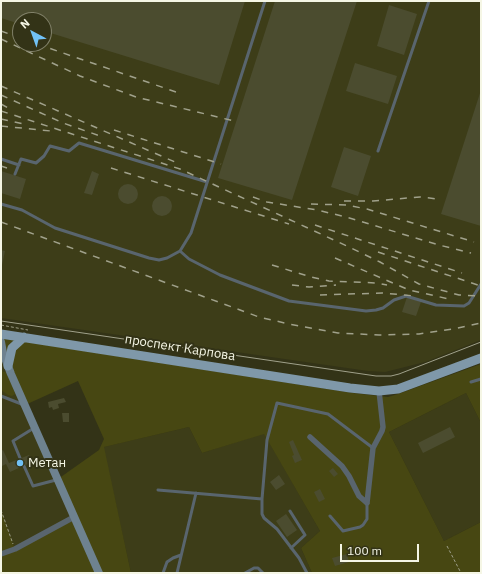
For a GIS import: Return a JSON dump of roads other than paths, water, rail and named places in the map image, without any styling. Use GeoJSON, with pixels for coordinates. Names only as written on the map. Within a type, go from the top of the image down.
{"type":"FeatureCollection","features":[{"type":"Feature","properties":{"kind":"main road","name":"проспект Карпова"},"geometry":{"type":"LineString","coordinates":[[1,334],[26,333],[355,389],[379,391],[398,389],[481,358]]}},
{"type":"Feature","properties":{"kind":"main road"},"geometry":{"type":"LineString","coordinates":[[5,359],[12,348],[26,333]]}},
{"type":"Feature","properties":{"kind":"main road"},"geometry":{"type":"LineString","coordinates":[[1,342],[5,359],[23,402],[99,573]]}},
{"type":"Feature","properties":{"kind":"street"},"geometry":{"type":"LineString","coordinates":[[367,503],[373,448],[383,427],[379,391]]}},
{"type":"Feature","properties":{"kind":"street"},"geometry":{"type":"LineString","coordinates":[[310,437],[342,466],[359,496],[367,503]]}},
{"type":"Feature","properties":{"kind":"street"},"geometry":{"type":"LineString","coordinates":[[1,554],[15,549],[74,517]]}},
{"type":"Feature","properties":{"kind":"lane"},"geometry":{"type":"LineString","coordinates":[[1,204],[22,210],[56,228],[149,258],[158,260],[167,258],[180,251],[191,233],[265,1]]}},
{"type":"Feature","properties":{"kind":"lane"},"geometry":{"type":"LineString","coordinates":[[378,152],[429,1]]}},
{"type":"Feature","properties":{"kind":"lane"},"geometry":{"type":"LineString","coordinates":[[15,174],[21,159],[36,163],[44,156],[50,146],[69,151],[79,143],[207,182]]}},
{"type":"Feature","properties":{"kind":"lane"},"geometry":{"type":"LineString","coordinates":[[1,159],[19,165]]}},
{"type":"Feature","properties":{"kind":"lane"},"geometry":{"type":"LineString","coordinates":[[180,251],[189,259],[220,275],[289,301],[366,311],[383,308],[394,300],[406,296],[436,304],[464,306],[469,303],[481,284]]}},
{"type":"Feature","properties":{"kind":"lane"},"geometry":{"type":"LineString","coordinates":[[471,382],[481,379]]}},
{"type":"Feature","properties":{"kind":"lane"},"geometry":{"type":"LineString","coordinates":[[1,396],[23,402]]}},
{"type":"Feature","properties":{"kind":"lane"},"geometry":{"type":"LineString","coordinates":[[307,573],[299,558],[277,529],[264,518],[262,514],[267,440],[277,403],[328,414],[373,448]]}},
{"type":"Feature","properties":{"kind":"lane"},"geometry":{"type":"LineString","coordinates":[[20,458],[13,441],[35,427]]}},
{"type":"Feature","properties":{"kind":"lane"},"geometry":{"type":"LineString","coordinates":[[24,466],[33,486],[58,479]]}},
{"type":"Feature","properties":{"kind":"lane"},"geometry":{"type":"LineString","coordinates":[[158,490],[262,499]]}},
{"type":"Feature","properties":{"kind":"lane"},"geometry":{"type":"LineString","coordinates":[[177,573],[196,493]]}},
{"type":"Feature","properties":{"kind":"lane"},"geometry":{"type":"LineString","coordinates":[[330,516],[344,531],[363,525],[368,519],[367,503]]}},
{"type":"Feature","properties":{"kind":"lane"},"geometry":{"type":"LineString","coordinates":[[290,511],[305,535],[291,548]]}},
{"type":"Feature","properties":{"kind":"lane"},"geometry":{"type":"LineString","coordinates":[[163,573],[168,562],[181,555]]}},
{"type":"Feature","properties":{"kind":"lane"},"geometry":{"type":"LineString","coordinates":[[245,573],[254,568],[258,568],[263,573]]}},
{"type":"Feature","properties":{"kind":"tram line"},"geometry":{"type":"LineString","coordinates":[[1,321],[376,376],[391,376],[399,374],[481,342]]}},
{"type":"Feature","properties":{"kind":"railway"},"geometry":{"type":"LineString","coordinates":[[1,31],[12,35]]}},
{"type":"Feature","properties":{"kind":"railway"},"geometry":{"type":"LineString","coordinates":[[1,39],[80,76],[136,97],[234,121]]}},
{"type":"Feature","properties":{"kind":"railway"},"geometry":{"type":"LineString","coordinates":[[52,49],[179,93]]}},
{"type":"Feature","properties":{"kind":"railway"},"geometry":{"type":"LineString","coordinates":[[1,86],[175,162]]}},
{"type":"Feature","properties":{"kind":"railway"},"geometry":{"type":"LineString","coordinates":[[1,95],[63,123],[103,137]]}},
{"type":"Feature","properties":{"kind":"railway"},"geometry":{"type":"LineString","coordinates":[[1,104],[8,108]]}},
{"type":"Feature","properties":{"kind":"railway"},"geometry":{"type":"LineString","coordinates":[[1,111],[180,169],[349,247],[380,262],[419,284],[459,295],[481,296]]}},
{"type":"Feature","properties":{"kind":"railway"},"geometry":{"type":"LineString","coordinates":[[1,119],[24,124]]}},
{"type":"Feature","properties":{"kind":"railway"},"geometry":{"type":"LineString","coordinates":[[1,126],[51,131]]}},
{"type":"Feature","properties":{"kind":"railway"},"geometry":{"type":"LineString","coordinates":[[114,130],[221,164]]}},
{"type":"Feature","properties":{"kind":"railway"},"geometry":{"type":"LineString","coordinates":[[1,166],[7,168]]}},
{"type":"Feature","properties":{"kind":"railway"},"geometry":{"type":"LineString","coordinates":[[111,168],[289,224]]}},
{"type":"Feature","properties":{"kind":"railway"},"geometry":{"type":"LineString","coordinates":[[253,197],[267,202],[317,210],[346,217],[471,253]]}},
{"type":"Feature","properties":{"kind":"railway"},"geometry":{"type":"LineString","coordinates":[[344,201],[373,201],[420,197],[438,199]]}},
{"type":"Feature","properties":{"kind":"railway"},"geometry":{"type":"LineString","coordinates":[[311,204],[346,205],[367,209],[474,242]]}},
{"type":"Feature","properties":{"kind":"railway"},"geometry":{"type":"LineString","coordinates":[[1,222],[259,317],[289,324],[338,333],[379,335],[419,334],[481,323]]}},
{"type":"Feature","properties":{"kind":"railway"},"geometry":{"type":"LineString","coordinates":[[315,225],[462,273]]}},
{"type":"Feature","properties":{"kind":"railway"},"geometry":{"type":"LineString","coordinates":[[378,252],[481,286]]}},
{"type":"Feature","properties":{"kind":"railway"},"geometry":{"type":"LineString","coordinates":[[335,258],[409,290],[449,299]]}},
{"type":"Feature","properties":{"kind":"railway"},"geometry":{"type":"LineString","coordinates":[[272,265],[329,281],[377,283],[387,285]]}},
{"type":"Feature","properties":{"kind":"railway"},"geometry":{"type":"LineString","coordinates":[[292,285],[309,287],[336,285]]}},
{"type":"Feature","properties":{"kind":"railway"},"geometry":{"type":"LineString","coordinates":[[320,295],[382,293],[415,296]]}},
{"type":"Feature","properties":{"kind":"place","name":"Метан"},"geometry":{"type":"Point","coordinates":[20,463]}}]}
